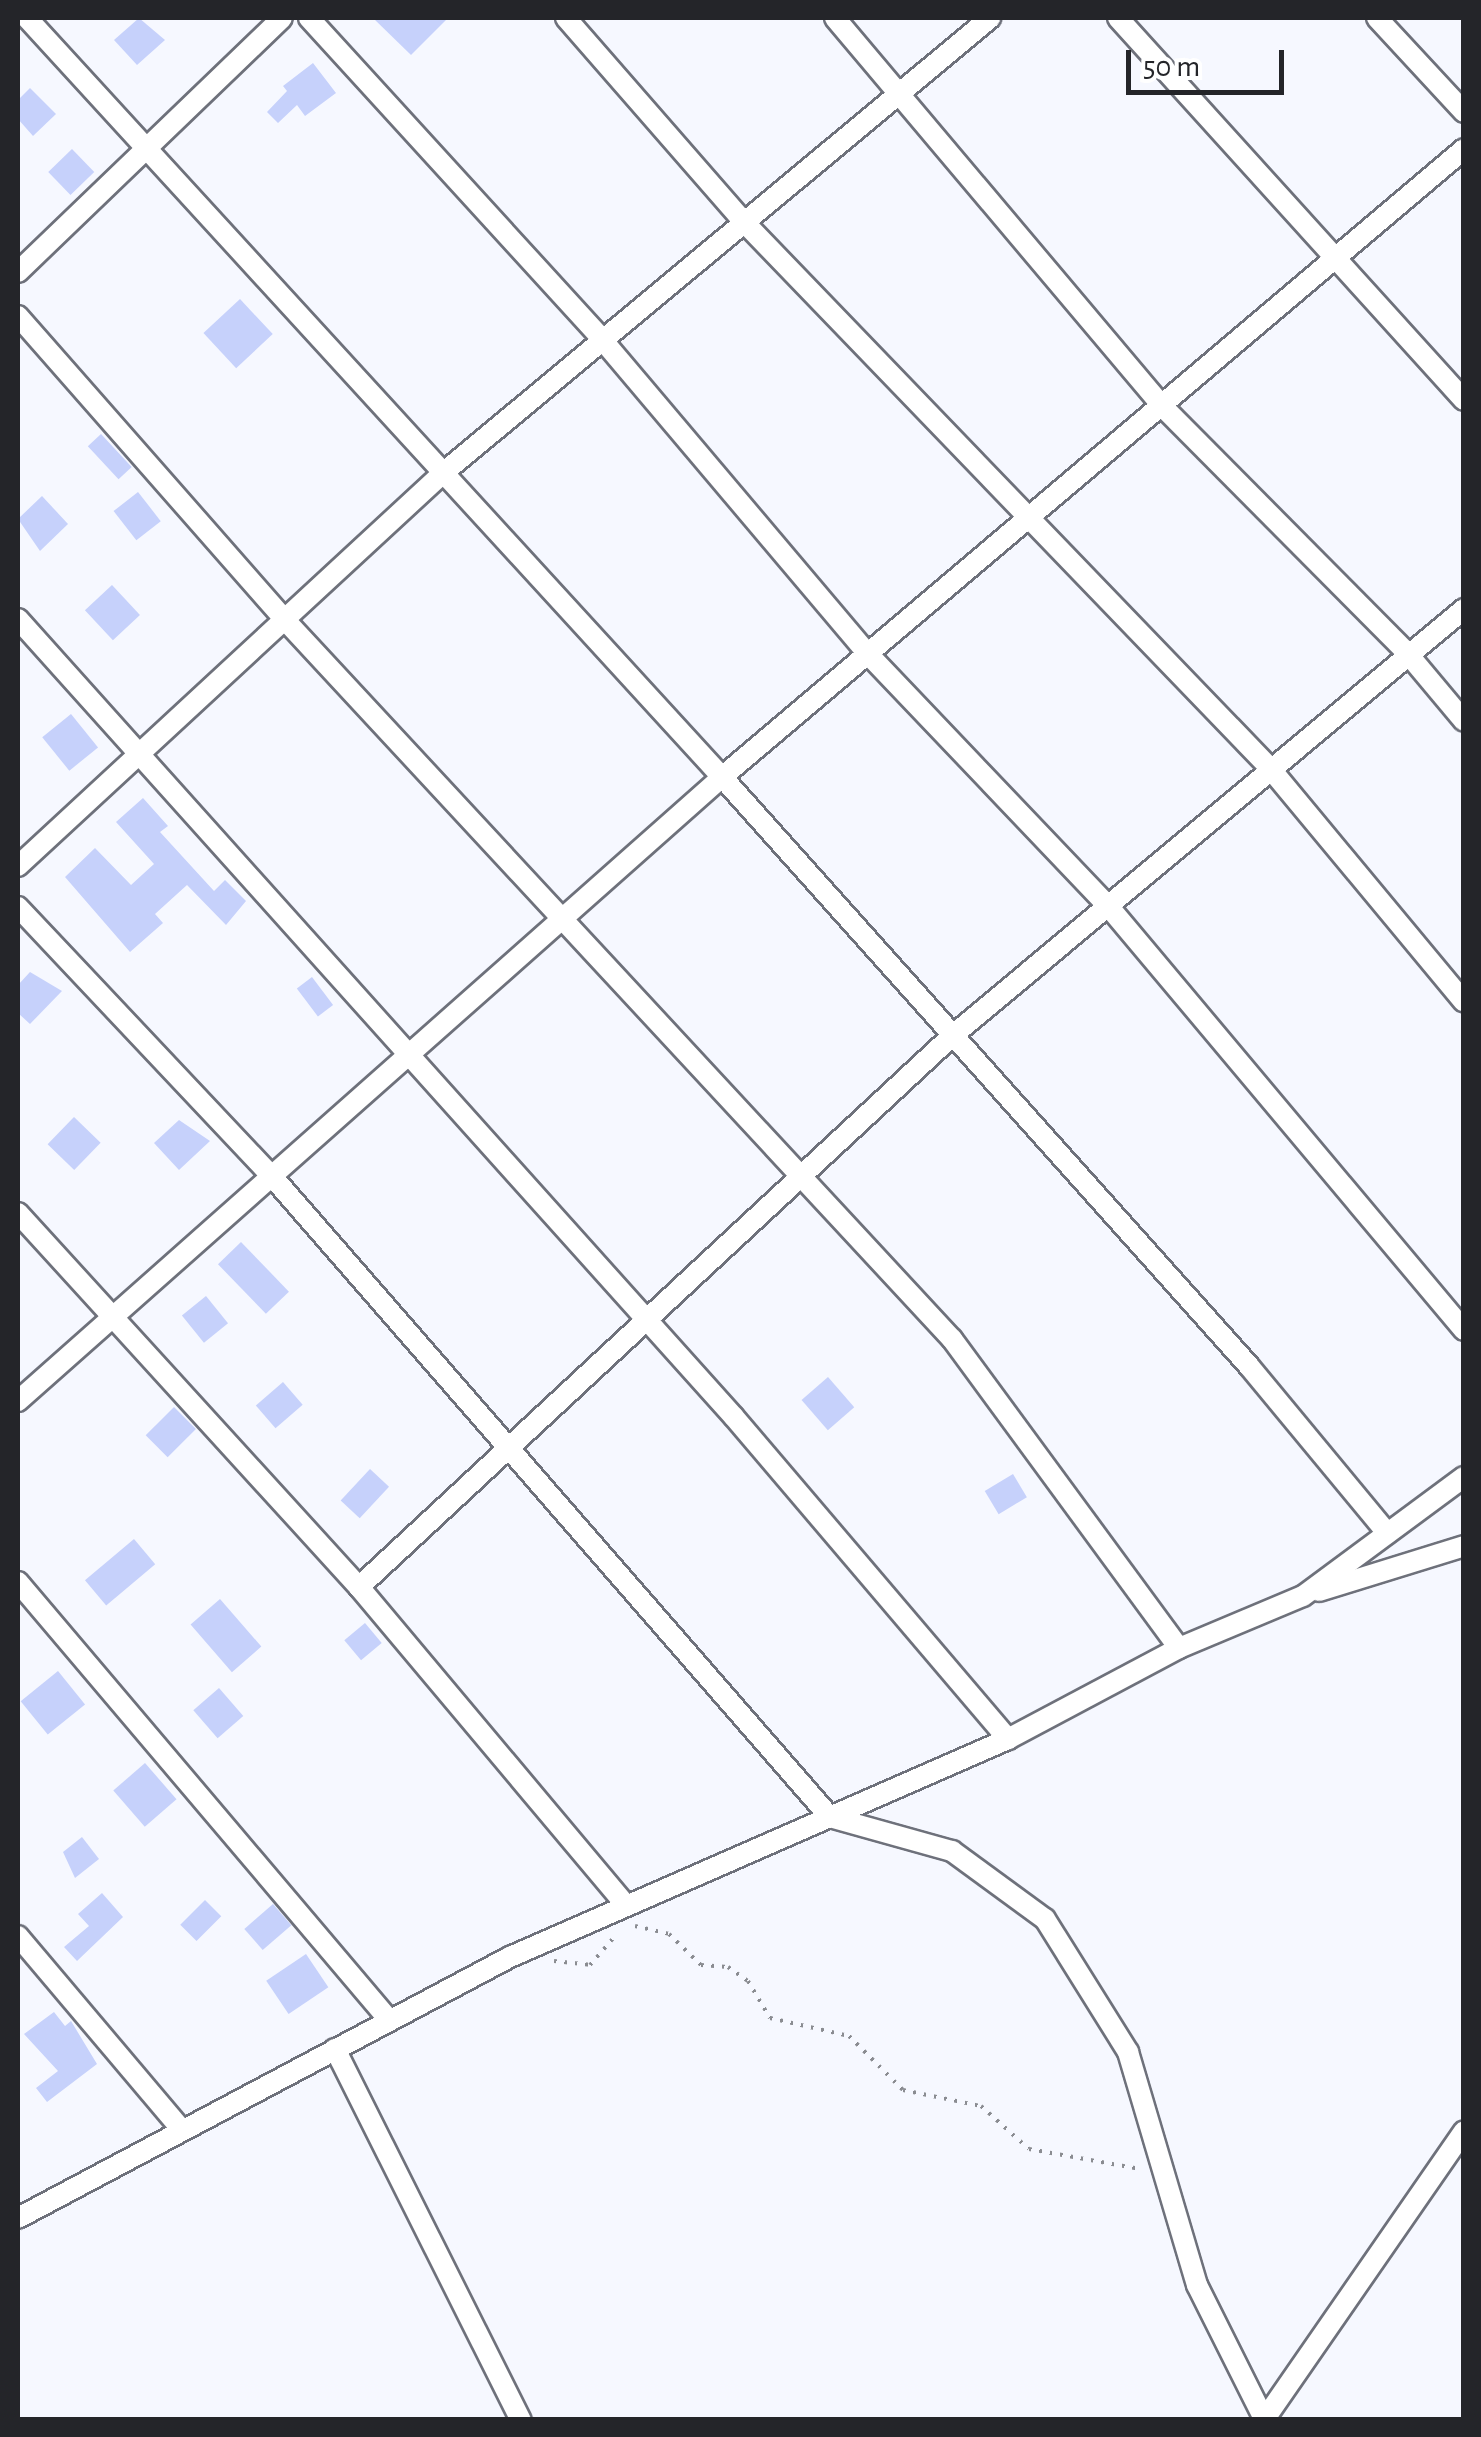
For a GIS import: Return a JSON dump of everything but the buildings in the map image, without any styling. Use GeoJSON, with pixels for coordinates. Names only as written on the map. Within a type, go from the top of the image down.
{"type":"FeatureCollection","features":[{"type":"Feature","properties":{"kind":"street"},"geometry":{"type":"LineString","coordinates":[[27,18],[148,143],[722,777],[1387,1532]]}},
{"type":"Feature","properties":{"kind":"street"},"geometry":{"type":"LineString","coordinates":[[18,272],[282,18]]}},
{"type":"Feature","properties":{"kind":"street"},"geometry":{"type":"LineString","coordinates":[[309,18],[600,337],[869,655],[1109,907],[1464,1330]]}},
{"type":"Feature","properties":{"kind":"street"},"geometry":{"type":"LineString","coordinates":[[566,18],[744,221],[1268,767],[1464,1002]]}},
{"type":"Feature","properties":{"kind":"street"},"geometry":{"type":"LineString","coordinates":[[834,18],[1162,406],[1408,654],[1464,721]]}},
{"type":"Feature","properties":{"kind":"street"},"geometry":{"type":"LineString","coordinates":[[18,866],[443,473],[600,337],[900,96],[990,18]]}},
{"type":"Feature","properties":{"kind":"street"},"geometry":{"type":"LineString","coordinates":[[1118,18],[1341,259],[1464,400]]}},
{"type":"Feature","properties":{"kind":"street"},"geometry":{"type":"LineString","coordinates":[[1377,18],[1464,112]]}},
{"type":"Feature","properties":{"kind":"street"},"geometry":{"type":"LineString","coordinates":[[18,1401],[722,777],[1032,521],[1162,406],[1341,259],[1464,149]]}},
{"type":"Feature","properties":{"kind":"street"},"geometry":{"type":"LineString","coordinates":[[18,316],[285,620],[567,917],[952,1339],[1179,1648]]}},
{"type":"Feature","properties":{"kind":"street"},"geometry":{"type":"LineString","coordinates":[[359,1587],[506,1445],[804,1177],[952,1036],[1109,907],[1268,767],[1464,609]]}},
{"type":"Feature","properties":{"kind":"street"},"geometry":{"type":"LineString","coordinates":[[18,619],[646,1319],[1008,1739]]}},
{"type":"Feature","properties":{"kind":"street"},"geometry":{"type":"LineString","coordinates":[[18,907],[270,1174],[830,1817],[952,1852],[1045,1918],[1128,2052],[1169,2174],[1197,2285],[1264,2419],[1464,2130]]}},
{"type":"Feature","properties":{"kind":"street"},"geometry":{"type":"LineString","coordinates":[[18,1213],[359,1587],[625,1904]]}},
{"type":"Feature","properties":{"kind":"street"},"geometry":{"type":"LineString","coordinates":[[1303,1596],[1464,1478]]}},
{"type":"Feature","properties":{"kind":"street"},"geometry":{"type":"LineString","coordinates":[[18,2218],[510,1957],[1008,1739],[1179,1648],[1303,1596],[1464,1546]]}},
{"type":"Feature","properties":{"kind":"street"},"geometry":{"type":"LineString","coordinates":[[18,1582],[390,2021]]}},
{"type":"Feature","properties":{"kind":"street"},"geometry":{"type":"LineString","coordinates":[[18,1936],[182,2130]]}},
{"type":"Feature","properties":{"kind":"street"},"geometry":{"type":"LineString","coordinates":[[335,2049],[521,2420]]}},
{"type":"Feature","properties":{"kind":"path"},"geometry":{"type":"LineString","coordinates":[[510,1957],[590,1965],[625,1924],[669,1934],[701,1965],[728,1967],[748,1980],[770,2018],[848,2036],[903,2090],[981,2106],[1029,2149],[1169,2174]]}}]}
